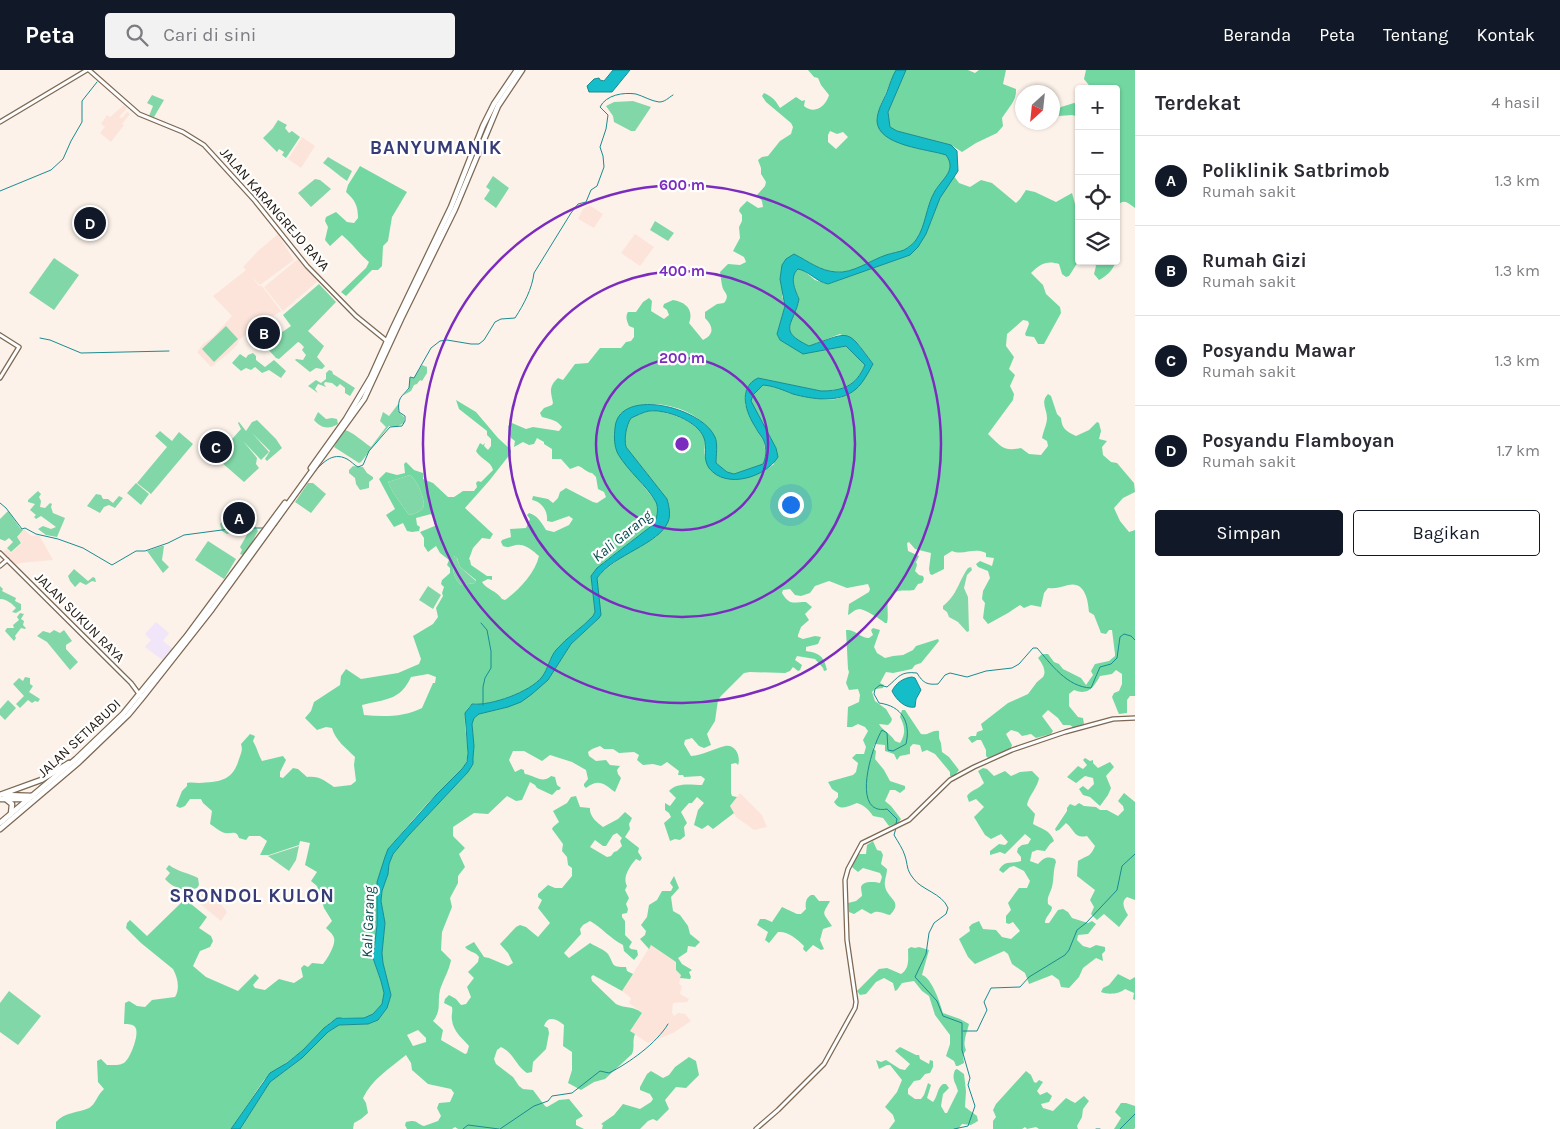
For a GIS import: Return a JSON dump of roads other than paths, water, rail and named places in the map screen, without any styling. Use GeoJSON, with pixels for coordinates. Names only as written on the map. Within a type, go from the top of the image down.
{"type":"FeatureCollection","features":[{"type":"Feature","properties":{"kind":"highway"},"geometry":{"type":"LineString","coordinates":[[141,697],[204,616],[364,399],[458,191],[483,126],[494,104],[517,70]]}},
{"type":"Feature","properties":{"kind":"highway"},"geometry":{"type":"LineString","coordinates":[[433,247],[455,209],[495,112],[522,70]]}},
{"type":"Feature","properties":{"kind":"highway","name":"JALAN SETIABUDI"},"geometry":{"type":"LineString","coordinates":[[0,829],[76,760],[141,697]]}},
{"type":"Feature","properties":{"kind":"highway","name":"JALAN SETIABUDI"},"geometry":{"type":"LineString","coordinates":[[0,823],[78,762],[128,715],[141,697]]}},
{"type":"Feature","properties":{"kind":"highway"},"geometry":{"type":"LineString","coordinates":[[0,795],[41,780],[76,760]]}},
{"type":"Feature","properties":{"kind":"highway"},"geometry":{"type":"LineString","coordinates":[[0,795],[34,798]]}},
{"type":"Feature","properties":{"kind":"highway"},"geometry":{"type":"LineString","coordinates":[[3,799],[34,798]]}},
{"type":"Feature","properties":{"kind":"highway"},"geometry":{"type":"LineString","coordinates":[[3,799],[12,804],[11,815]]}},
{"type":"Feature","properties":{"kind":"main road"},"geometry":{"type":"LineString","coordinates":[[0,122],[88,70]]}},
{"type":"Feature","properties":{"kind":"main road","name":"JALAN KARANGREJO RAYA"},"geometry":{"type":"LineString","coordinates":[[88,70],[139,114],[183,132],[201,143],[255,201],[307,266],[356,316],[388,343]]}},
{"type":"Feature","properties":{"kind":"main road"},"geometry":{"type":"LineString","coordinates":[[0,335],[19,348],[0,378]]}},
{"type":"Feature","properties":{"kind":"main road","name":"JALAN SUKUN RAYA"},"geometry":{"type":"LineString","coordinates":[[0,553],[131,684],[141,697]]}},
{"type":"Feature","properties":{"kind":"main road"},"geometry":{"type":"LineString","coordinates":[[0,566],[7,560]]}},
{"type":"Feature","properties":{"kind":"main road"},"geometry":{"type":"LineString","coordinates":[[756,1129],[824,1064],[855,1008],[856,1002],[847,940],[844,880],[857,851],[865,841],[909,820],[950,780],[974,767],[1012,750],[1064,732],[1113,719],[1135,718]]}},
{"type":"Feature","properties":{"kind":"water"},"geometry":{"type":"Polygon","coordinates":[[[613,70],[630,70],[612,92],[589,92],[587,86],[594,79],[599,78],[604,81],[613,70]]]}},
{"type":"Feature","properties":{"kind":"water"},"geometry":{"type":"Polygon","coordinates":[[[896,70],[906,70],[888,112],[890,127],[897,131],[951,145],[957,151],[958,171],[940,198],[926,234],[918,247],[910,255],[828,284],[798,269],[793,280],[799,299],[790,326],[793,336],[809,346],[833,337],[847,336],[858,344],[873,364],[865,378],[859,387],[849,394],[842,397],[825,399],[793,394],[775,387],[763,385],[753,395],[751,401],[776,448],[778,457],[765,470],[745,478],[725,478],[716,475],[707,464],[704,438],[701,432],[681,417],[656,411],[631,418],[626,432],[626,447],[667,499],[670,513],[668,522],[655,537],[614,562],[597,578],[601,615],[571,644],[548,680],[521,702],[479,714],[474,718],[472,724],[473,764],[468,772],[393,854],[382,891],[381,901],[385,923],[383,963],[391,995],[387,1008],[378,1020],[368,1024],[339,1025],[328,1032],[302,1058],[270,1082],[240,1129],[231,1129],[270,1073],[287,1063],[303,1050],[324,1028],[337,1018],[364,1018],[373,1014],[382,1004],[384,993],[373,958],[377,925],[377,882],[388,849],[467,762],[465,713],[472,704],[489,703],[510,697],[529,688],[542,677],[556,650],[589,620],[595,612],[591,576],[597,568],[654,524],[657,513],[656,502],[617,451],[615,428],[620,415],[630,408],[644,405],[678,410],[694,417],[707,426],[715,437],[717,446],[716,463],[727,472],[734,474],[763,464],[765,456],[766,447],[752,422],[745,401],[747,388],[751,382],[758,378],[829,391],[848,386],[861,372],[865,365],[846,346],[803,354],[780,340],[777,334],[785,306],[780,279],[782,265],[786,259],[794,254],[825,270],[842,272],[855,269],[886,255],[904,250],[916,240],[932,197],[948,174],[950,165],[946,155],[905,145],[886,136],[880,129],[877,121],[878,114],[896,70]]]}},
{"type":"Feature","properties":{"kind":"water"},"geometry":{"type":"Polygon","coordinates":[[[912,677],[915,678],[921,690],[916,699],[915,707],[908,707],[896,698],[892,691],[900,681],[912,677]]]}},
{"type":"Feature","properties":{"kind":"waterway"},"geometry":{"type":"LineString","coordinates":[[0,191],[51,170],[63,159],[82,122],[82,101],[97,82]]}},
{"type":"Feature","properties":{"kind":"waterway"},"geometry":{"type":"LineString","coordinates":[[312,475],[323,463],[336,457],[347,459],[358,467],[363,465],[369,451],[390,427],[402,426],[405,416],[399,412],[399,400],[409,388],[410,377],[414,378],[431,348],[440,341],[447,340],[479,344],[484,340],[495,322],[501,319],[515,318],[527,296],[534,273],[571,213],[578,204],[586,202],[591,190],[597,186],[604,167],[600,147],[608,115],[600,107],[603,103],[611,97],[620,94],[636,94],[659,102],[665,101],[673,95]]}},
{"type":"Feature","properties":{"kind":"waterway"},"geometry":{"type":"LineString","coordinates":[[40,338],[50,340],[81,353],[169,351]]}},
{"type":"Feature","properties":{"kind":"waterway"},"geometry":{"type":"LineString","coordinates":[[273,527],[275,527],[301,489]]}},
{"type":"Feature","properties":{"kind":"waterway"},"geometry":{"type":"LineString","coordinates":[[0,503],[22,529],[25,528],[36,534],[83,548],[112,565],[136,551],[145,551],[184,535],[237,528],[264,528]]}},
{"type":"Feature","properties":{"kind":"waterway"},"geometry":{"type":"LineString","coordinates":[[481,623],[487,630],[491,651],[491,668],[485,678],[483,687],[483,705]]}},
{"type":"Feature","properties":{"kind":"waterway"},"geometry":{"type":"LineString","coordinates":[[896,824],[897,819],[887,809],[876,808],[869,802],[867,791],[869,764],[882,730],[887,733],[888,750],[893,751],[906,744],[907,736],[906,722],[903,716],[894,708],[879,703],[874,694],[875,689],[880,685],[887,687],[900,676],[907,673],[917,673],[926,683],[938,684],[945,675],[950,673],[967,677],[986,671],[1012,668],[1019,664],[1033,648],[1037,648],[1060,674],[1074,684],[1091,688],[1100,667],[1111,664],[1117,658],[1120,637],[1124,634],[1131,636],[1135,640]]}},
{"type":"Feature","properties":{"kind":"waterway"},"geometry":{"type":"LineString","coordinates":[[896,828],[894,835],[902,848],[911,875],[921,886],[941,899],[948,908],[946,914],[934,923],[929,933],[926,954],[915,977],[937,1001],[943,1016],[962,1023],[962,1050],[970,1078],[968,1085],[975,1106],[968,1126],[954,1129]]}},
{"type":"Feature","properties":{"kind":"waterway"},"geometry":{"type":"LineString","coordinates":[[963,1031],[977,1031],[987,1010],[984,1002],[991,988],[1020,987],[1029,977],[1065,955],[1077,930],[1117,890],[1122,866],[1135,854]]}},
{"type":"Feature","properties":{"kind":"waterway"},"geometry":{"type":"LineString","coordinates":[[500,1129],[534,1106],[548,1101],[552,1096],[572,1093],[600,1071],[609,1073],[625,1064],[650,1045],[668,1024]]}},
{"type":"Feature","properties":{"kind":"waterway"},"geometry":{"type":"LineString","coordinates":[[1120,1129],[1135,1114]]}},
{"type":"Feature","properties":{"kind":"waterway"},"geometry":{"type":"LineString","coordinates":[[463,1129],[468,1125],[499,1129]]}},
{"type":"Feature","properties":{"kind":"place","name":"Posyandu Flamboyan"},"geometry":{"type":"Point","coordinates":[90,223]}},
{"type":"Feature","properties":{"kind":"place","name":"Rumah Gizi"},"geometry":{"type":"Point","coordinates":[264,333]}},
{"type":"Feature","properties":{"kind":"place","name":"Posyandu Mawar"},"geometry":{"type":"Point","coordinates":[216,447]}},
{"type":"Feature","properties":{"kind":"place","name":"Poliklinik Satbrimob"},"geometry":{"type":"Point","coordinates":[239,518]}},
{"type":"Feature","properties":{"kind":"district","name":"BANYUMANIK"},"geometry":{"type":"Point","coordinates":[436,147]}},
{"type":"Feature","properties":{"kind":"district","name":"SRONDOL KULON"},"geometry":{"type":"Point","coordinates":[252,895]}},
{"type":"Feature","properties":{"kind":"water label","name":"Kali Garang"},"geometry":{"type":"Point","coordinates":[622,536]}},
{"type":"Feature","properties":{"kind":"water label","name":"Kali Garang"},"geometry":{"type":"Point","coordinates":[368,922]}}]}
